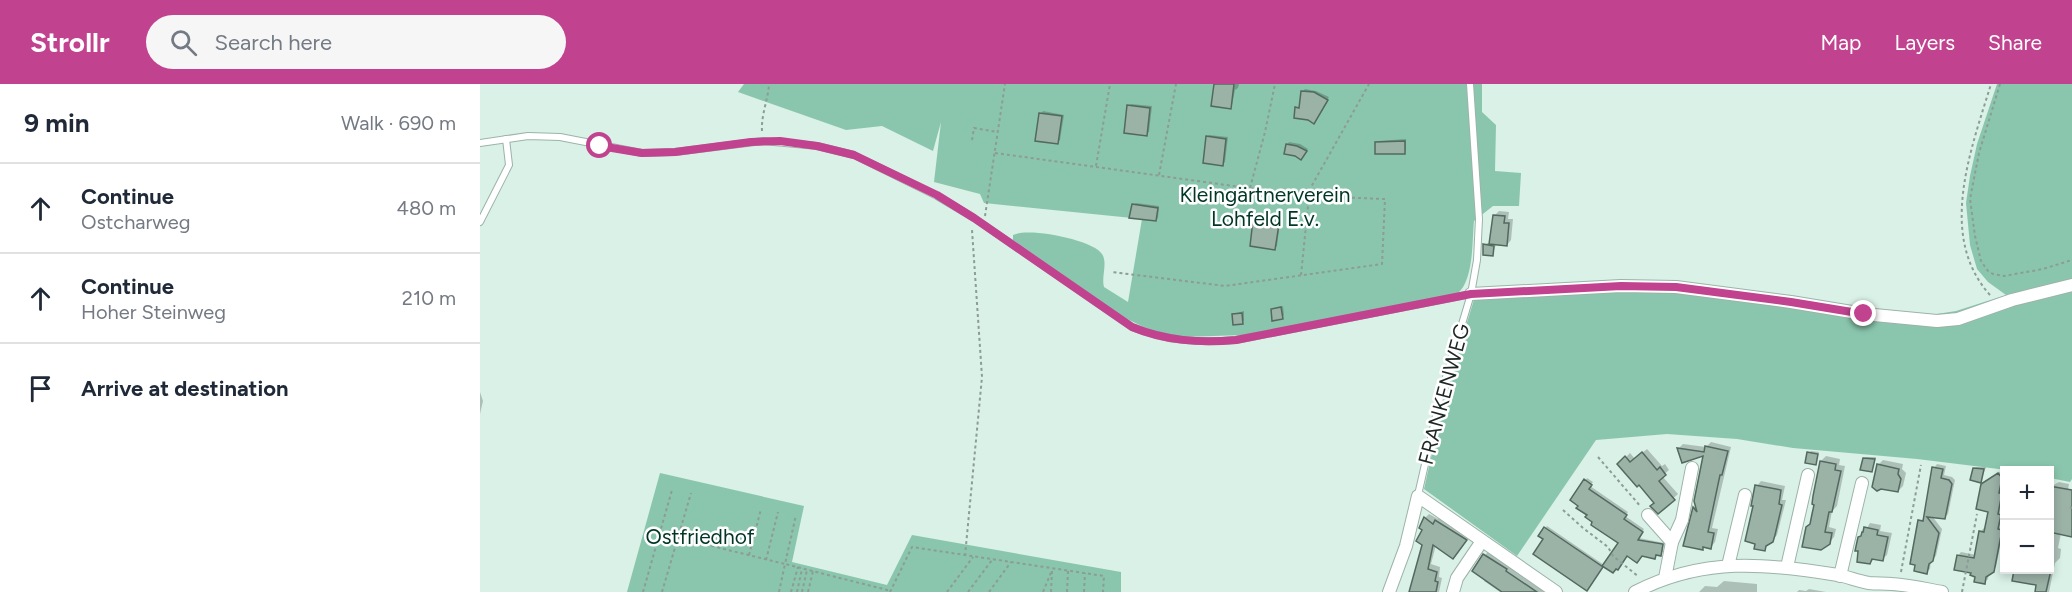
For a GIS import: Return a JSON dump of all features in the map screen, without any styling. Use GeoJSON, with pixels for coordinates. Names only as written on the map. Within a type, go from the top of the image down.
{"type":"FeatureCollection","features":[{"type":"Feature","properties":{"kind":"street"},"geometry":{"type":"LineString","coordinates":[[1471,294],[1621,286],[1676,287],[1864,314],[1937,321],[1958,319],[2072,285]]}},
{"type":"Feature","properties":{"kind":"street"},"geometry":{"type":"LineString","coordinates":[[1665,578],[1672,542],[1682,520],[1692,468]]}},
{"type":"Feature","properties":{"kind":"street"},"geometry":{"type":"LineString","coordinates":[[1787,567],[1808,475]]}},
{"type":"Feature","properties":{"kind":"street"},"geometry":{"type":"LineString","coordinates":[[1840,576],[1862,483]]}},
{"type":"Feature","properties":{"kind":"street"},"geometry":{"type":"LineString","coordinates":[[1728,566],[1744,495]]}},
{"type":"Feature","properties":{"kind":"street"},"geometry":{"type":"LineString","coordinates":[[1418,496],[1556,592]]}},
{"type":"Feature","properties":{"kind":"street","name":"FRANKENWEG"},"geometry":{"type":"LineString","coordinates":[[1389,592],[1406,546],[1418,496]]}},
{"type":"Feature","properties":{"kind":"street"},"geometry":{"type":"LineString","coordinates":[[1648,515],[1672,542]]}},
{"type":"Feature","properties":{"kind":"street"},"geometry":{"type":"LineString","coordinates":[[1453,592],[1457,578],[1482,541]]}},
{"type":"Feature","properties":{"kind":"street"},"geometry":{"type":"LineString","coordinates":[[1635,592],[1665,578],[1700,569],[1728,566],[1787,567],[1840,576],[1868,588],[1899,585],[1942,592]]}},
{"type":"Feature","properties":{"kind":"lane","name":"FRANKENWEG"},"geometry":{"type":"LineString","coordinates":[[1418,496],[1441,394],[1471,294],[1477,260],[1479,219],[1470,84]]}},
{"type":"Feature","properties":{"kind":"lane"},"geometry":{"type":"LineString","coordinates":[[480,142],[528,136],[560,137],[642,153],[675,152],[763,141],[817,146],[854,155],[937,195],[1132,327],[1153,336],[1177,340],[1207,342],[1236,340],[1471,294]]}},
{"type":"Feature","properties":{"kind":"lane"},"geometry":{"type":"LineString","coordinates":[[480,222],[509,165],[506,139]]}},
{"type":"Feature","properties":{"kind":"path"},"geometry":{"type":"LineString","coordinates":[[763,141],[762,117],[769,93],[769,84]]}},
{"type":"Feature","properties":{"kind":"path"},"geometry":{"type":"LineString","coordinates":[[984,225],[1005,84]]}},
{"type":"Feature","properties":{"kind":"path"},"geometry":{"type":"LineString","coordinates":[[1096,166],[1110,84]]}},
{"type":"Feature","properties":{"kind":"path"},"geometry":{"type":"LineString","coordinates":[[1159,175],[1176,84]]}},
{"type":"Feature","properties":{"kind":"path"},"geometry":{"type":"LineString","coordinates":[[1250,188],[1275,84]]}},
{"type":"Feature","properties":{"kind":"path"},"geometry":{"type":"LineString","coordinates":[[1301,275],[1307,196],[1369,84]]}},
{"type":"Feature","properties":{"kind":"path"},"geometry":{"type":"LineString","coordinates":[[1991,84],[1968,163],[1962,210],[1962,238],[1975,276],[1999,305]]}},
{"type":"Feature","properties":{"kind":"path"},"geometry":{"type":"LineString","coordinates":[[2000,84],[1982,144],[1970,199],[1981,261],[1988,271],[2004,276],[2043,269],[2072,260]]}},
{"type":"Feature","properties":{"kind":"path"},"geometry":{"type":"LineString","coordinates":[[972,140],[974,128],[998,132]]}},
{"type":"Feature","properties":{"kind":"path"},"geometry":{"type":"LineString","coordinates":[[995,153],[1307,196],[1385,199],[1382,264],[1225,286],[1112,272]]}},
{"type":"Feature","properties":{"kind":"path"},"geometry":{"type":"LineString","coordinates":[[965,556],[982,377],[972,232],[974,218]]}},
{"type":"Feature","properties":{"kind":"path"},"geometry":{"type":"LineString","coordinates":[[1598,457],[1648,515]]}},
{"type":"Feature","properties":{"kind":"path"},"geometry":{"type":"LineString","coordinates":[[1899,585],[1922,465]]}},
{"type":"Feature","properties":{"kind":"path"},"geometry":{"type":"LineString","coordinates":[[643,592],[672,490]]}},
{"type":"Feature","properties":{"kind":"path"},"geometry":{"type":"LineString","coordinates":[[662,592],[691,493]]}},
{"type":"Feature","properties":{"kind":"path"},"geometry":{"type":"LineString","coordinates":[[749,555],[761,509]]}},
{"type":"Feature","properties":{"kind":"path"},"geometry":{"type":"LineString","coordinates":[[1563,510],[1608,547],[1613,556],[1648,585]]}},
{"type":"Feature","properties":{"kind":"path"},"geometry":{"type":"LineString","coordinates":[[766,560],[778,512]]}},
{"type":"Feature","properties":{"kind":"path"},"geometry":{"type":"LineString","coordinates":[[1962,592],[1977,514]]}},
{"type":"Feature","properties":{"kind":"path"},"geometry":{"type":"LineString","coordinates":[[778,592],[796,515]]}},
{"type":"Feature","properties":{"kind":"path"},"geometry":{"type":"LineString","coordinates":[[659,533],[891,591],[912,547],[1104,576],[1103,592]]}},
{"type":"Feature","properties":{"kind":"path"},"geometry":{"type":"LineString","coordinates":[[947,592],[973,557]]}},
{"type":"Feature","properties":{"kind":"path"},"geometry":{"type":"LineString","coordinates":[[968,592],[992,560]]}},
{"type":"Feature","properties":{"kind":"path"},"geometry":{"type":"LineString","coordinates":[[989,592],[1011,562]]}},
{"type":"Feature","properties":{"kind":"path"},"geometry":{"type":"LineString","coordinates":[[791,592],[798,567]]}},
{"type":"Feature","properties":{"kind":"path"},"geometry":{"type":"LineString","coordinates":[[797,592],[802,568]]}},
{"type":"Feature","properties":{"kind":"path"},"geometry":{"type":"LineString","coordinates":[[1042,592],[1052,569]]}},
{"type":"Feature","properties":{"kind":"path"},"geometry":{"type":"LineString","coordinates":[[1051,592],[1052,569]]}},
{"type":"Feature","properties":{"kind":"path"},"geometry":{"type":"LineString","coordinates":[[802,592],[807,570]]}},
{"type":"Feature","properties":{"kind":"path"},"geometry":{"type":"LineString","coordinates":[[808,592],[813,571]]}},
{"type":"Feature","properties":{"kind":"path"},"geometry":{"type":"LineString","coordinates":[[1067,592],[1068,571]]}},
{"type":"Feature","properties":{"kind":"path"},"geometry":{"type":"LineString","coordinates":[[1084,592],[1085,573]]}},
{"type":"Feature","properties":{"kind":"green space","name":"Kleingärtnerverein Lohfeld E.v."},"geometry":{"type":"Polygon","coordinates":[[[744,84],[1482,84],[1482,112],[1496,125],[1495,171],[1521,173],[1519,206],[1493,206],[1474,221],[1467,280],[1457,294],[1243,335],[1184,337],[1152,331],[1125,318],[1013,240],[1013,235],[1032,233],[1060,236],[1087,244],[1096,249],[1104,258],[1104,287],[1128,302],[1142,219],[984,203],[980,194],[934,182],[941,122],[933,151],[882,126],[846,130],[738,92],[744,84]]]}},
{"type":"Feature","properties":{"kind":"green space"},"geometry":{"type":"Polygon","coordinates":[[[1997,84],[2072,84],[2072,479],[2070,482],[2054,479],[2054,466],[2000,466],[2000,469],[1793,448],[1737,439],[1667,434],[1596,440],[1517,556],[1424,489],[1445,395],[1476,293],[1605,286],[1924,316],[1956,311],[2006,295],[1988,282],[1977,269],[1970,245],[1966,203],[1977,144],[1997,84]]]}},
{"type":"Feature","properties":{"kind":"green space","name":"Ostfriedhof"},"geometry":{"type":"Polygon","coordinates":[[[660,473],[804,506],[792,562],[887,585],[912,535],[1121,572],[1121,592],[627,592],[660,473]]]}},
{"type":"Feature","properties":{"kind":"building"},"geometry":{"type":"Polygon","coordinates":[[[1214,84],[1234,84],[1231,109],[1211,106],[1214,84]]]}},
{"type":"Feature","properties":{"kind":"building"},"geometry":{"type":"Polygon","coordinates":[[[1301,91],[1314,92],[1328,100],[1314,124],[1308,120],[1294,118],[1295,107],[1299,108],[1301,91]]]}},
{"type":"Feature","properties":{"kind":"building"},"geometry":{"type":"Polygon","coordinates":[[[1127,105],[1150,108],[1147,136],[1124,133],[1127,105]]]}},
{"type":"Feature","properties":{"kind":"building"},"geometry":{"type":"Polygon","coordinates":[[[1039,113],[1062,116],[1058,144],[1035,141],[1039,113]]]}},
{"type":"Feature","properties":{"kind":"building"},"geometry":{"type":"Polygon","coordinates":[[[1206,136],[1226,139],[1223,166],[1203,163],[1206,136]]]}},
{"type":"Feature","properties":{"kind":"building"},"geometry":{"type":"Polygon","coordinates":[[[1405,141],[1405,154],[1375,154],[1375,142],[1405,141]]]}},
{"type":"Feature","properties":{"kind":"building"},"geometry":{"type":"Polygon","coordinates":[[[1286,144],[1307,151],[1301,160],[1284,154],[1286,144]]]}},
{"type":"Feature","properties":{"kind":"building"},"geometry":{"type":"Polygon","coordinates":[[[1132,204],[1158,208],[1156,221],[1129,218],[1132,204]]]}},
{"type":"Feature","properties":{"kind":"building"},"geometry":{"type":"Polygon","coordinates":[[[1493,215],[1505,216],[1504,223],[1509,223],[1507,246],[1489,244],[1493,215]]]}},
{"type":"Feature","properties":{"kind":"building"},"geometry":{"type":"Polygon","coordinates":[[[1253,220],[1279,224],[1275,250],[1250,246],[1253,220]]]}},
{"type":"Feature","properties":{"kind":"building"},"geometry":{"type":"Polygon","coordinates":[[[1483,244],[1494,246],[1493,256],[1483,255],[1483,244]]]}},
{"type":"Feature","properties":{"kind":"building"},"geometry":{"type":"Polygon","coordinates":[[[1281,307],[1283,319],[1272,321],[1271,309],[1281,307]]]}},
{"type":"Feature","properties":{"kind":"building"},"geometry":{"type":"Polygon","coordinates":[[[1242,313],[1243,324],[1233,325],[1232,314],[1242,313]]]}},
{"type":"Feature","properties":{"kind":"building"},"geometry":{"type":"Polygon","coordinates":[[[1705,446],[1728,451],[1722,475],[1720,475],[1708,532],[1714,533],[1711,549],[1703,547],[1703,550],[1683,546],[1693,507],[1697,512],[1694,501],[1703,456],[1682,463],[1677,448],[1704,452],[1705,446]]]}},
{"type":"Feature","properties":{"kind":"building"},"geometry":{"type":"Polygon","coordinates":[[[1642,452],[1657,470],[1660,467],[1666,475],[1659,481],[1675,500],[1658,514],[1650,506],[1654,503],[1617,464],[1625,456],[1630,462],[1642,452]]]}},
{"type":"Feature","properties":{"kind":"building"},"geometry":{"type":"Polygon","coordinates":[[[1807,452],[1818,454],[1816,465],[1805,463],[1807,452]]]}},
{"type":"Feature","properties":{"kind":"building"},"geometry":{"type":"Polygon","coordinates":[[[1863,458],[1875,459],[1872,472],[1860,470],[1863,458]]]}},
{"type":"Feature","properties":{"kind":"building"},"geometry":{"type":"Polygon","coordinates":[[[1820,461],[1836,464],[1835,470],[1841,471],[1825,532],[1832,533],[1830,544],[1821,550],[1802,547],[1814,505],[1812,504],[1813,496],[1820,461]]]}},
{"type":"Feature","properties":{"kind":"building"},"geometry":{"type":"Polygon","coordinates":[[[1877,464],[1899,469],[1898,474],[1901,479],[1898,492],[1881,489],[1877,491],[1872,487],[1877,464]]]}},
{"type":"Feature","properties":{"kind":"building"},"geometry":{"type":"Polygon","coordinates":[[[1932,467],[1943,469],[1941,478],[1949,480],[1952,484],[1945,519],[1927,517],[1939,533],[1933,561],[1929,564],[1927,574],[1914,571],[1915,565],[1910,564],[1918,520],[1923,521],[1932,467]]]}},
{"type":"Feature","properties":{"kind":"building"},"geometry":{"type":"Polygon","coordinates":[[[1973,468],[1984,469],[1981,483],[1970,480],[1973,468]]]}},
{"type":"Feature","properties":{"kind":"building"},"geometry":{"type":"Polygon","coordinates":[[[1998,473],[2000,476],[1998,529],[2000,530],[2000,540],[1994,572],[1986,577],[1985,584],[1974,582],[1975,577],[1970,575],[1971,573],[1954,570],[1957,555],[1974,558],[1979,531],[1984,532],[1988,512],[1976,509],[1981,484],[1998,473]]]}},
{"type":"Feature","properties":{"kind":"building"},"geometry":{"type":"Polygon","coordinates":[[[1584,479],[1592,485],[1589,489],[1627,515],[1624,519],[1643,532],[1638,540],[1663,544],[1661,556],[1656,555],[1655,559],[1642,556],[1637,563],[1627,556],[1618,570],[1616,569],[1613,573],[1602,566],[1618,543],[1591,525],[1592,522],[1585,517],[1587,515],[1576,508],[1578,506],[1570,500],[1584,479]]]}},
{"type":"Feature","properties":{"kind":"building"},"geometry":{"type":"Polygon","coordinates":[[[1755,485],[1781,490],[1779,504],[1782,505],[1775,535],[1773,542],[1766,546],[1765,551],[1754,549],[1755,544],[1745,541],[1755,485]]]}},
{"type":"Feature","properties":{"kind":"building"},"geometry":{"type":"Polygon","coordinates":[[[2054,487],[2072,490],[2072,537],[2054,533],[2054,487]]]}},
{"type":"Feature","properties":{"kind":"building"},"geometry":{"type":"Polygon","coordinates":[[[1424,517],[1433,524],[1435,520],[1467,540],[1453,559],[1433,545],[1428,569],[1437,572],[1436,592],[1409,592],[1422,545],[1416,541],[1422,530],[1419,528],[1424,517]]]}},
{"type":"Feature","properties":{"kind":"building"},"geometry":{"type":"Polygon","coordinates":[[[1544,527],[1603,567],[1587,591],[1533,554],[1543,539],[1538,536],[1544,527]]]}},
{"type":"Feature","properties":{"kind":"building"},"geometry":{"type":"Polygon","coordinates":[[[1864,527],[1878,530],[1877,535],[1888,537],[1883,561],[1872,559],[1870,564],[1857,562],[1858,551],[1855,551],[1858,537],[1861,536],[1864,527]]]}},
{"type":"Feature","properties":{"kind":"building"},"geometry":{"type":"Polygon","coordinates":[[[1483,554],[1537,592],[1502,592],[1472,571],[1483,554]]]}},
{"type":"Feature","properties":{"kind":"building"},"geometry":{"type":"Polygon","coordinates":[[[2013,574],[2050,574],[2046,592],[2035,592],[2036,585],[2012,581],[2013,574]]]}},
{"type":"Feature","properties":{"kind":"route"},"geometry":{"type":"LineString","coordinates":[[600,146],[642,153],[675,152],[751,142],[780,141],[817,146],[854,155],[937,195],[1132,327],[1153,336],[1177,340],[1207,342],[1236,340],[1471,294],[1621,286],[1676,287],[1864,314]]}}]}
